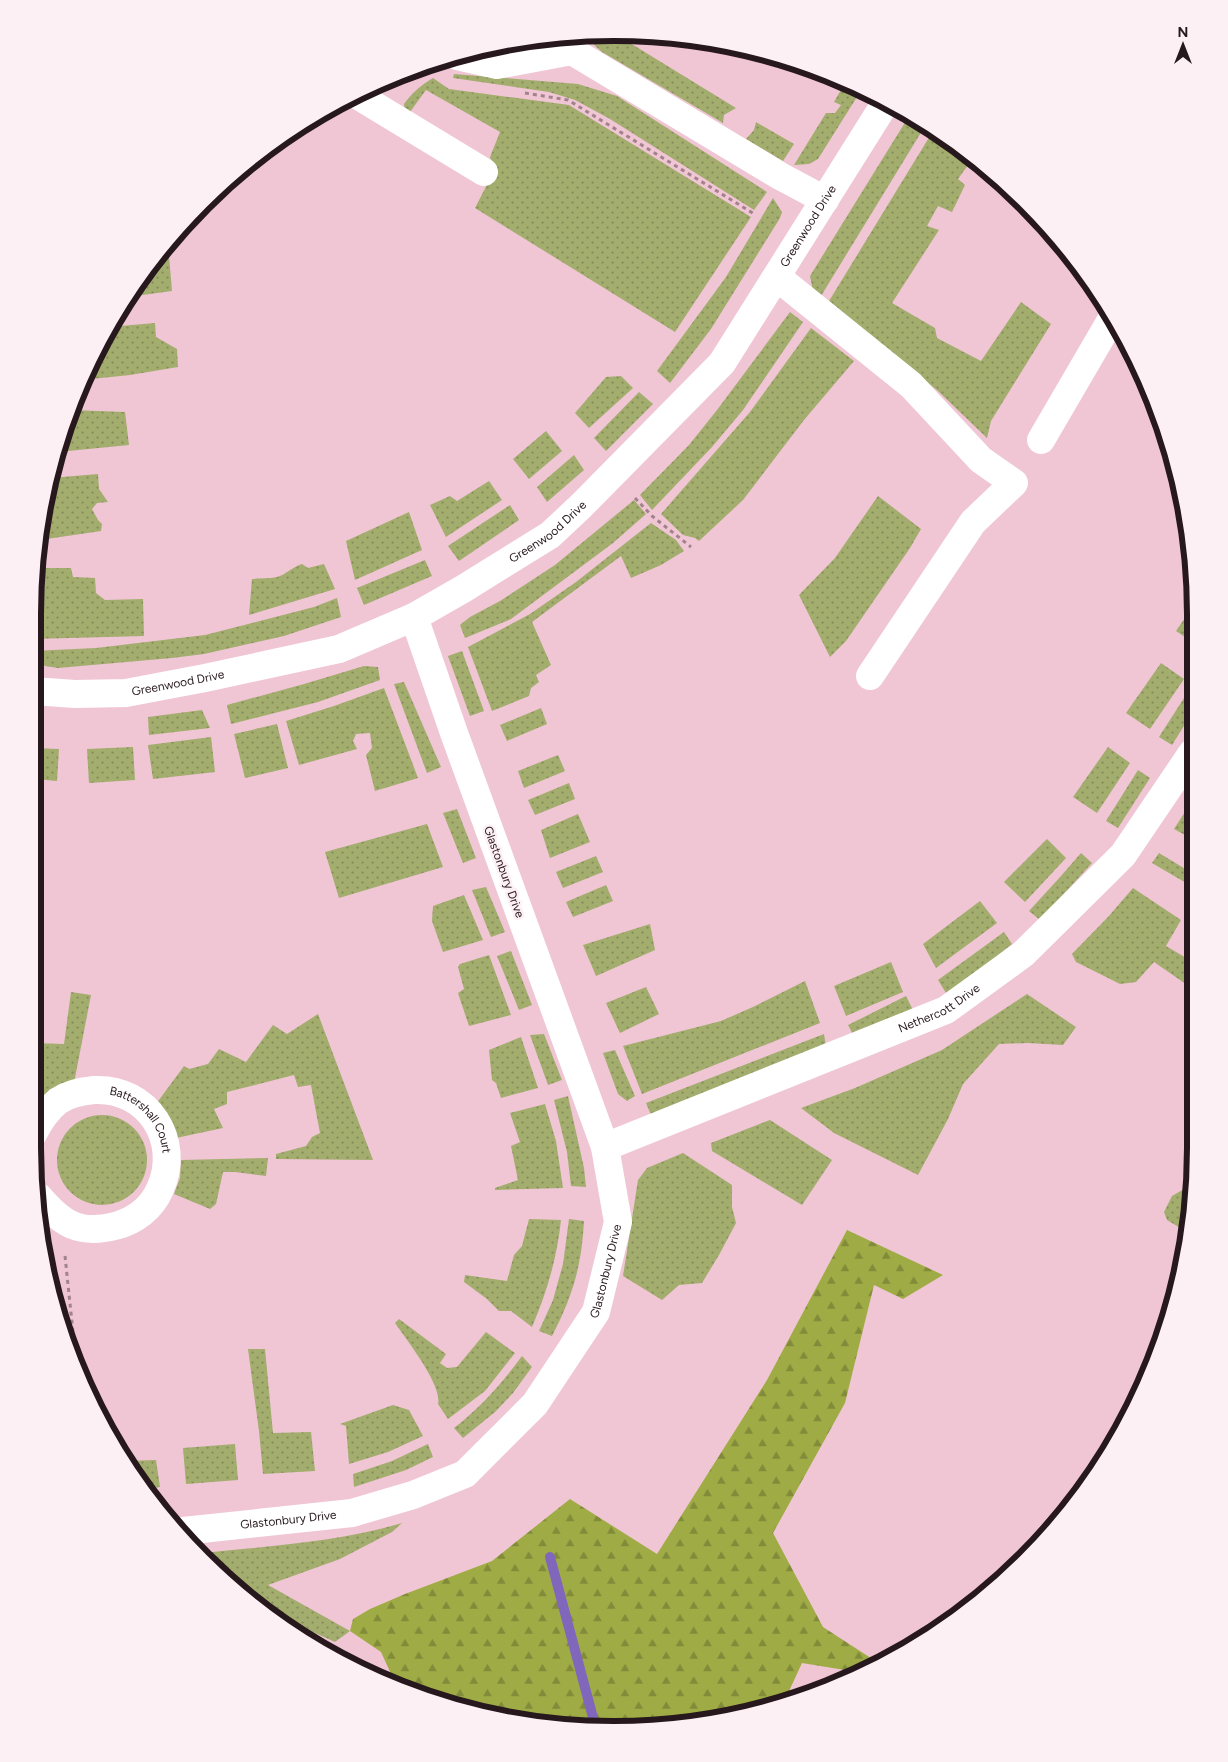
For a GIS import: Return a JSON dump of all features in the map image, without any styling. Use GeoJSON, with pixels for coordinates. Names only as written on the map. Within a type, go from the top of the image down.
{"type":"FeatureCollection","features":[{"type":"Feature","properties":{"kind":"street"},"geometry":{"type":"LineString","coordinates":[[473,59],[498,64],[570,44],[780,176],[825,200]]}},
{"type":"Feature","properties":{"kind":"street"},"geometry":{"type":"LineString","coordinates":[[363,99],[484,172]]}},
{"type":"Feature","properties":{"kind":"street","name":"Greenwood Drive"},"geometry":{"type":"LineString","coordinates":[[41,692],[84,694],[126,693],[148,690],[339,648],[414,617],[550,535],[722,363],[882,108]]}},
{"type":"Feature","properties":{"kind":"street"},"geometry":{"type":"LineString","coordinates":[[777,277],[911,385],[981,460],[1014,483],[973,522],[870,676]]}},
{"type":"Feature","properties":{"kind":"street"},"geometry":{"type":"LineString","coordinates":[[1042,440],[1108,325]]}},
{"type":"Feature","properties":{"kind":"street","name":"Glastonbury Drive"},"geometry":{"type":"LineString","coordinates":[[187,1531],[352,1513],[413,1495],[465,1474],[535,1404],[596,1312],[618,1222],[605,1147],[457,742],[414,617]]}},
{"type":"Feature","properties":{"kind":"street","name":"Nethercott Drive"},"geometry":{"type":"LineString","coordinates":[[605,1147],[946,1010],[1023,954],[1123,855],[1187,760]]}},
{"type":"Feature","properties":{"kind":"street","name":"Battershall Court"},"geometry":{"type":"LineString","coordinates":[[41,1118],[59,1101],[81,1091],[106,1090],[129,1096],[141,1104],[158,1122],[167,1144],[166,1177],[156,1199],[147,1210],[126,1223],[100,1230],[78,1228],[53,1213],[44,1203]]}},
{"type":"Feature","properties":{"kind":"path"},"geometry":{"type":"LineString","coordinates":[[523,93],[568,100],[756,215]]}},
{"type":"Feature","properties":{"kind":"path"},"geometry":{"type":"LineString","coordinates":[[635,498],[652,516],[691,546]]}},
{"type":"Feature","properties":{"kind":"path"},"geometry":{"type":"LineString","coordinates":[[64,1250],[73,1335]]}},
{"type":"Feature","properties":{"kind":"green space"},"geometry":{"type":"Polygon","coordinates":[[[627,41],[736,108],[724,115],[723,123],[602,52],[591,42],[627,41]]]}},
{"type":"Feature","properties":{"kind":"green space"},"geometry":{"type":"Polygon","coordinates":[[[544,45],[536,50],[523,49],[544,45]]]}},
{"type":"Feature","properties":{"kind":"green space"},"geometry":{"type":"Polygon","coordinates":[[[454,74],[578,84],[617,96],[767,192],[754,210],[610,119],[575,100],[549,92],[453,78],[454,74]]]}},
{"type":"Feature","properties":{"kind":"green space"},"geometry":{"type":"Polygon","coordinates":[[[433,78],[449,89],[569,105],[751,217],[675,332],[475,208],[494,171],[490,157],[500,132],[426,90],[410,112],[405,111],[404,104],[407,100],[433,78]]]}},
{"type":"Feature","properties":{"kind":"green space"},"geometry":{"type":"Polygon","coordinates":[[[842,89],[858,96],[818,159],[809,164],[794,165],[826,113],[835,113],[841,105],[834,102],[842,89]]]}},
{"type":"Feature","properties":{"kind":"green space"},"geometry":{"type":"Polygon","coordinates":[[[906,121],[922,132],[821,296],[813,291],[810,276],[906,121]]]}},
{"type":"Feature","properties":{"kind":"green space"},"geometry":{"type":"Polygon","coordinates":[[[756,122],[794,144],[783,161],[746,139],[754,130],[756,122]]]}},
{"type":"Feature","properties":{"kind":"green space"},"geometry":{"type":"Polygon","coordinates":[[[930,137],[968,164],[958,179],[965,185],[952,212],[938,206],[927,226],[939,230],[892,303],[935,328],[937,338],[981,361],[1021,302],[1051,324],[991,421],[987,438],[938,391],[829,301],[930,137]]]}},
{"type":"Feature","properties":{"kind":"green space"},"geometry":{"type":"Polygon","coordinates":[[[773,198],[782,212],[780,218],[711,329],[670,383],[657,371],[726,277],[773,198]]]}},
{"type":"Feature","properties":{"kind":"green space"},"geometry":{"type":"Polygon","coordinates":[[[169,254],[172,291],[138,296],[169,254]]]}},
{"type":"Feature","properties":{"kind":"green space"},"geometry":{"type":"Polygon","coordinates":[[[790,312],[803,322],[743,410],[712,447],[652,510],[640,495],[689,445],[790,312]]]}},
{"type":"Feature","properties":{"kind":"green space"},"geometry":{"type":"Polygon","coordinates":[[[155,323],[156,337],[177,349],[178,367],[92,379],[119,326],[155,323]]]}},
{"type":"Feature","properties":{"kind":"green space"},"geometry":{"type":"Polygon","coordinates":[[[811,328],[854,361],[804,420],[743,500],[699,541],[683,535],[661,514],[750,412],[811,328]]]}},
{"type":"Feature","properties":{"kind":"green space"},"geometry":{"type":"Polygon","coordinates":[[[621,376],[633,388],[589,428],[575,413],[606,377],[621,376]]]}},
{"type":"Feature","properties":{"kind":"green space"},"geometry":{"type":"Polygon","coordinates":[[[639,392],[653,404],[606,451],[594,438],[639,392]]]}},
{"type":"Feature","properties":{"kind":"green space"},"geometry":{"type":"Polygon","coordinates":[[[79,410],[125,412],[129,445],[66,451],[79,410]]]}},
{"type":"Feature","properties":{"kind":"green space"},"geometry":{"type":"Polygon","coordinates":[[[546,431],[562,451],[529,479],[513,459],[546,431]]]}},
{"type":"Feature","properties":{"kind":"green space"},"geometry":{"type":"Polygon","coordinates":[[[574,455],[584,470],[547,502],[537,487],[574,455]]]}},
{"type":"Feature","properties":{"kind":"green space"},"geometry":{"type":"Polygon","coordinates":[[[98,474],[99,489],[108,502],[97,503],[92,509],[102,524],[101,531],[46,539],[58,477],[98,474]]]}},
{"type":"Feature","properties":{"kind":"green space"},"geometry":{"type":"Polygon","coordinates":[[[489,481],[502,500],[446,537],[430,505],[450,496],[457,501],[489,481]]]}},
{"type":"Feature","properties":{"kind":"green space"},"geometry":{"type":"Polygon","coordinates":[[[878,496],[921,529],[846,641],[830,657],[799,595],[835,558],[878,496]]]}},
{"type":"Feature","properties":{"kind":"green space"},"geometry":{"type":"Polygon","coordinates":[[[634,500],[646,514],[613,543],[511,619],[465,638],[460,625],[555,565],[634,500]]]}},
{"type":"Feature","properties":{"kind":"green space"},"geometry":{"type":"Polygon","coordinates":[[[510,505],[519,520],[459,561],[448,546],[510,505]]]}},
{"type":"Feature","properties":{"kind":"green space"},"geometry":{"type":"Polygon","coordinates":[[[409,512],[422,550],[355,580],[346,541],[409,512]]]}},
{"type":"Feature","properties":{"kind":"green space"},"geometry":{"type":"Polygon","coordinates":[[[651,523],[676,540],[684,551],[661,565],[631,578],[621,556],[532,622],[551,665],[536,675],[539,682],[531,688],[529,696],[492,711],[468,647],[530,614],[576,582],[651,523]]]}},
{"type":"Feature","properties":{"kind":"green space"},"geometry":{"type":"Polygon","coordinates":[[[425,560],[432,576],[364,605],[357,588],[425,560]]]}},
{"type":"Feature","properties":{"kind":"green space"},"geometry":{"type":"Polygon","coordinates":[[[302,564],[308,568],[324,564],[335,589],[249,615],[252,579],[277,577],[302,564]]]}},
{"type":"Feature","properties":{"kind":"green space"},"geometry":{"type":"Polygon","coordinates":[[[43,568],[71,568],[73,577],[95,578],[96,593],[105,600],[143,599],[144,636],[41,639],[43,568]]]}},
{"type":"Feature","properties":{"kind":"green space"},"geometry":{"type":"Polygon","coordinates":[[[337,598],[341,617],[284,636],[204,654],[58,668],[45,666],[41,662],[41,651],[96,648],[205,635],[314,607],[337,598]]]}},
{"type":"Feature","properties":{"kind":"green space"},"geometry":{"type":"Polygon","coordinates":[[[1187,615],[1187,638],[1176,631],[1187,615]]]}},
{"type":"Feature","properties":{"kind":"green space"},"geometry":{"type":"Polygon","coordinates":[[[462,651],[484,711],[470,716],[448,656],[462,651]]]}},
{"type":"Feature","properties":{"kind":"green space"},"geometry":{"type":"Polygon","coordinates":[[[1161,663],[1184,679],[1150,729],[1126,713],[1161,663]]]}},
{"type":"Feature","properties":{"kind":"green space"},"geometry":{"type":"Polygon","coordinates":[[[364,666],[378,667],[380,680],[318,702],[231,724],[227,705],[364,666]]]}},
{"type":"Feature","properties":{"kind":"green space"},"geometry":{"type":"Polygon","coordinates":[[[404,682],[441,767],[427,773],[394,684],[404,682]]]}},
{"type":"Feature","properties":{"kind":"green space"},"geometry":{"type":"Polygon","coordinates":[[[384,688],[418,778],[375,791],[366,755],[372,748],[370,733],[356,734],[353,741],[357,749],[299,765],[286,721],[384,688]]]}},
{"type":"Feature","properties":{"kind":"green space"},"geometry":{"type":"Polygon","coordinates":[[[1187,693],[1187,721],[1172,745],[1159,737],[1187,693]]]}},
{"type":"Feature","properties":{"kind":"green space"},"geometry":{"type":"Polygon","coordinates":[[[541,708],[547,724],[507,741],[500,725],[541,708]]]}},
{"type":"Feature","properties":{"kind":"green space"},"geometry":{"type":"Polygon","coordinates":[[[202,710],[210,728],[149,735],[148,717],[202,710]]]}},
{"type":"Feature","properties":{"kind":"green space"},"geometry":{"type":"Polygon","coordinates":[[[277,724],[288,768],[245,778],[234,734],[277,724]]]}},
{"type":"Feature","properties":{"kind":"green space"},"geometry":{"type":"Polygon","coordinates":[[[211,737],[215,772],[153,779],[148,745],[211,737]]]}},
{"type":"Feature","properties":{"kind":"green space"},"geometry":{"type":"Polygon","coordinates":[[[133,747],[135,780],[89,783],[87,749],[133,747]]]}},
{"type":"Feature","properties":{"kind":"green space"},"geometry":{"type":"Polygon","coordinates":[[[1108,747],[1130,763],[1097,813],[1073,797],[1108,747]]]}},
{"type":"Feature","properties":{"kind":"green space"},"geometry":{"type":"Polygon","coordinates":[[[41,748],[59,749],[57,781],[41,780],[41,748]]]}},
{"type":"Feature","properties":{"kind":"green space"},"geometry":{"type":"Polygon","coordinates":[[[558,755],[565,771],[524,788],[518,771],[558,755]]]}},
{"type":"Feature","properties":{"kind":"green space"},"geometry":{"type":"Polygon","coordinates":[[[1138,770],[1150,778],[1118,828],[1106,821],[1138,770]]]}},
{"type":"Feature","properties":{"kind":"green space"},"geometry":{"type":"Polygon","coordinates":[[[569,783],[575,799],[535,815],[528,800],[569,783]]]}},
{"type":"Feature","properties":{"kind":"green space"},"geometry":{"type":"Polygon","coordinates":[[[457,809],[476,858],[463,863],[443,813],[457,809]]]}},
{"type":"Feature","properties":{"kind":"green space"},"geometry":{"type":"Polygon","coordinates":[[[1187,809],[1187,836],[1174,829],[1187,809]]]}},
{"type":"Feature","properties":{"kind":"green space"},"geometry":{"type":"Polygon","coordinates":[[[578,814],[590,842],[550,858],[541,830],[578,814]]]}},
{"type":"Feature","properties":{"kind":"green space"},"geometry":{"type":"Polygon","coordinates":[[[427,824],[443,867],[339,898],[325,852],[427,824]]]}},
{"type":"Feature","properties":{"kind":"green space"},"geometry":{"type":"Polygon","coordinates":[[[1047,839],[1066,858],[1025,902],[1004,882],[1047,839]]]}},
{"type":"Feature","properties":{"kind":"green space"},"geometry":{"type":"Polygon","coordinates":[[[1081,853],[1092,863],[1040,920],[1029,911],[1081,853]]]}},
{"type":"Feature","properties":{"kind":"green space"},"geometry":{"type":"Polygon","coordinates":[[[1159,853],[1187,870],[1187,883],[1152,863],[1159,853]]]}},
{"type":"Feature","properties":{"kind":"green space"},"geometry":{"type":"Polygon","coordinates":[[[596,856],[603,872],[563,888],[556,872],[596,856]]]}},
{"type":"Feature","properties":{"kind":"green space"},"geometry":{"type":"Polygon","coordinates":[[[606,885],[613,901],[573,917],[566,902],[606,885]]]}},
{"type":"Feature","properties":{"kind":"green space"},"geometry":{"type":"Polygon","coordinates":[[[486,887],[505,932],[491,937],[472,890],[486,887]]]}},
{"type":"Feature","properties":{"kind":"green space"},"geometry":{"type":"Polygon","coordinates":[[[1133,888],[1181,920],[1166,946],[1187,958],[1187,985],[1154,962],[1136,982],[1120,984],[1076,962],[1072,954],[1133,888]]]}},
{"type":"Feature","properties":{"kind":"green space"},"geometry":{"type":"Polygon","coordinates":[[[464,895],[483,940],[443,952],[432,921],[433,906],[464,895]]]}},
{"type":"Feature","properties":{"kind":"green space"},"geometry":{"type":"Polygon","coordinates":[[[980,901],[997,923],[936,968],[923,944],[980,901]]]}},
{"type":"Feature","properties":{"kind":"green space"},"geometry":{"type":"Polygon","coordinates":[[[650,924],[655,950],[596,976],[583,945],[650,924]]]}},
{"type":"Feature","properties":{"kind":"green space"},"geometry":{"type":"Polygon","coordinates":[[[1004,932],[1012,944],[977,972],[946,993],[938,980],[1004,932]]]}},
{"type":"Feature","properties":{"kind":"green space"},"geometry":{"type":"Polygon","coordinates":[[[511,951],[532,1005],[519,1010],[497,956],[511,951]]]}},
{"type":"Feature","properties":{"kind":"green space"},"geometry":{"type":"Polygon","coordinates":[[[489,955],[511,1015],[469,1026],[458,993],[464,989],[458,967],[460,964],[489,955]]]}},
{"type":"Feature","properties":{"kind":"green space"},"geometry":{"type":"Polygon","coordinates":[[[891,962],[903,992],[846,1016],[834,986],[891,962]]]}},
{"type":"Feature","properties":{"kind":"green space"},"geometry":{"type":"Polygon","coordinates":[[[805,981],[820,1023],[642,1094],[623,1046],[721,1021],[805,981]]]}},
{"type":"Feature","properties":{"kind":"green space"},"geometry":{"type":"Polygon","coordinates":[[[646,987],[659,1014],[620,1033],[606,1003],[646,987]]]}},
{"type":"Feature","properties":{"kind":"green space"},"geometry":{"type":"Polygon","coordinates":[[[71,992],[91,995],[74,1083],[41,1102],[41,1043],[64,1044],[71,992]]]}},
{"type":"Feature","properties":{"kind":"green space"},"geometry":{"type":"Polygon","coordinates":[[[1027,994],[1076,1027],[1063,1045],[999,1044],[963,1084],[948,1119],[918,1175],[834,1133],[801,1108],[855,1088],[942,1050],[1027,994]]]}},
{"type":"Feature","properties":{"kind":"green space"},"geometry":{"type":"Polygon","coordinates":[[[906,996],[913,1010],[855,1038],[848,1025],[906,996]]]}},
{"type":"Feature","properties":{"kind":"green space"},"geometry":{"type":"Polygon","coordinates":[[[318,1014],[373,1160],[276,1159],[276,1154],[306,1146],[312,1137],[320,1133],[311,1085],[298,1087],[294,1075],[227,1092],[227,1104],[214,1109],[223,1128],[176,1138],[156,1104],[184,1066],[189,1069],[208,1064],[219,1049],[246,1062],[273,1025],[287,1034],[318,1014]]]}},
{"type":"Feature","properties":{"kind":"green space"},"geometry":{"type":"Polygon","coordinates":[[[544,1034],[562,1080],[548,1085],[530,1035],[544,1034]]]}},
{"type":"Feature","properties":{"kind":"green space"},"geometry":{"type":"Polygon","coordinates":[[[824,1034],[826,1047],[651,1115],[646,1103],[824,1034]]]}},
{"type":"Feature","properties":{"kind":"green space"},"geometry":{"type":"Polygon","coordinates":[[[521,1037],[538,1088],[501,1098],[496,1083],[492,1080],[489,1050],[521,1037]]]}},
{"type":"Feature","properties":{"kind":"green space"},"geometry":{"type":"Polygon","coordinates":[[[615,1050],[635,1096],[627,1101],[618,1094],[603,1053],[615,1050]]]}},
{"type":"Feature","properties":{"kind":"green space"},"geometry":{"type":"Polygon","coordinates":[[[568,1096],[584,1168],[586,1187],[571,1186],[567,1152],[554,1100],[568,1096]]]}},
{"type":"Feature","properties":{"kind":"green space"},"geometry":{"type":"Polygon","coordinates":[[[545,1104],[556,1141],[563,1188],[495,1190],[495,1188],[518,1180],[511,1146],[520,1142],[510,1113],[545,1104]]]}},
{"type":"Feature","properties":{"kind":"green space"},"geometry":{"type":"Polygon","coordinates":[[[102,1115],[119,1118],[134,1128],[144,1143],[147,1160],[144,1177],[134,1192],[119,1202],[102,1205],[85,1202],[70,1192],[60,1177],[57,1160],[60,1143],[70,1128],[85,1118],[102,1115]]]}},
{"type":"Feature","properties":{"kind":"green space"},"geometry":{"type":"Polygon","coordinates":[[[770,1120],[832,1160],[802,1205],[712,1151],[711,1143],[770,1120]]]}},
{"type":"Feature","properties":{"kind":"green space"},"geometry":{"type":"Polygon","coordinates":[[[683,1153],[732,1185],[732,1207],[736,1223],[702,1283],[679,1285],[662,1300],[623,1276],[638,1180],[647,1168],[683,1153]]]}},
{"type":"Feature","properties":{"kind":"green space"},"geometry":{"type":"Polygon","coordinates":[[[268,1158],[266,1176],[223,1172],[216,1204],[210,1209],[174,1194],[180,1178],[181,1160],[268,1158]]]}},
{"type":"Feature","properties":{"kind":"green space"},"geometry":{"type":"Polygon","coordinates":[[[1186,1190],[1181,1228],[1167,1220],[1164,1212],[1172,1196],[1186,1190]]]}},
{"type":"Feature","properties":{"kind":"green space"},"geometry":{"type":"Polygon","coordinates":[[[529,1219],[561,1220],[551,1275],[532,1327],[511,1311],[499,1311],[487,1299],[464,1282],[465,1275],[507,1281],[514,1255],[522,1246],[529,1219]]]}},
{"type":"Feature","properties":{"kind":"green space"},"geometry":{"type":"Polygon","coordinates":[[[569,1219],[584,1221],[581,1252],[571,1291],[552,1336],[539,1331],[553,1300],[563,1264],[569,1219]]]}},
{"type":"Feature","properties":{"kind":"green space"},"geometry":{"type":"Polygon","coordinates":[[[847,1230],[943,1275],[903,1299],[874,1285],[845,1403],[773,1533],[823,1627],[872,1659],[848,1670],[802,1663],[788,1693],[726,1710],[651,1720],[577,1720],[502,1710],[430,1690],[395,1677],[392,1676],[381,1652],[350,1631],[353,1619],[370,1609],[492,1561],[570,1499],[657,1554],[767,1380],[847,1230]]]}},
{"type":"Feature","properties":{"kind":"green space"},"geometry":{"type":"Polygon","coordinates":[[[399,1319],[446,1354],[440,1363],[447,1368],[457,1367],[486,1332],[515,1353],[485,1391],[448,1419],[438,1404],[435,1386],[429,1375],[395,1323],[399,1319]]]}},
{"type":"Feature","properties":{"kind":"green space"},"geometry":{"type":"Polygon","coordinates":[[[248,1349],[265,1349],[273,1433],[311,1432],[315,1471],[263,1474],[248,1349]]]}},
{"type":"Feature","properties":{"kind":"green space"},"geometry":{"type":"Polygon","coordinates":[[[522,1356],[532,1367],[513,1393],[495,1412],[463,1438],[454,1428],[491,1394],[522,1356]]]}},
{"type":"Feature","properties":{"kind":"green space"},"geometry":{"type":"Polygon","coordinates":[[[393,1405],[409,1410],[423,1436],[388,1452],[349,1464],[346,1426],[340,1424],[393,1405]]]}},
{"type":"Feature","properties":{"kind":"green space"},"geometry":{"type":"Polygon","coordinates":[[[235,1444],[238,1480],[186,1484],[183,1448],[235,1444]]]}},
{"type":"Feature","properties":{"kind":"green space"},"geometry":{"type":"Polygon","coordinates":[[[428,1444],[433,1457],[406,1470],[354,1487],[353,1474],[392,1461],[428,1444]]]}},
{"type":"Feature","properties":{"kind":"green space"},"geometry":{"type":"Polygon","coordinates":[[[156,1460],[160,1487],[154,1488],[135,1461],[156,1460]]]}},
{"type":"Feature","properties":{"kind":"green space"},"geometry":{"type":"Polygon","coordinates":[[[402,1523],[392,1532],[340,1559],[268,1585],[350,1631],[335,1642],[296,1624],[236,1579],[208,1552],[328,1539],[402,1523]]]}},
{"type":"Feature","properties":{"kind":"waterway"},"geometry":{"type":"LineString","coordinates":[[550,1557],[594,1720]]}}]}
